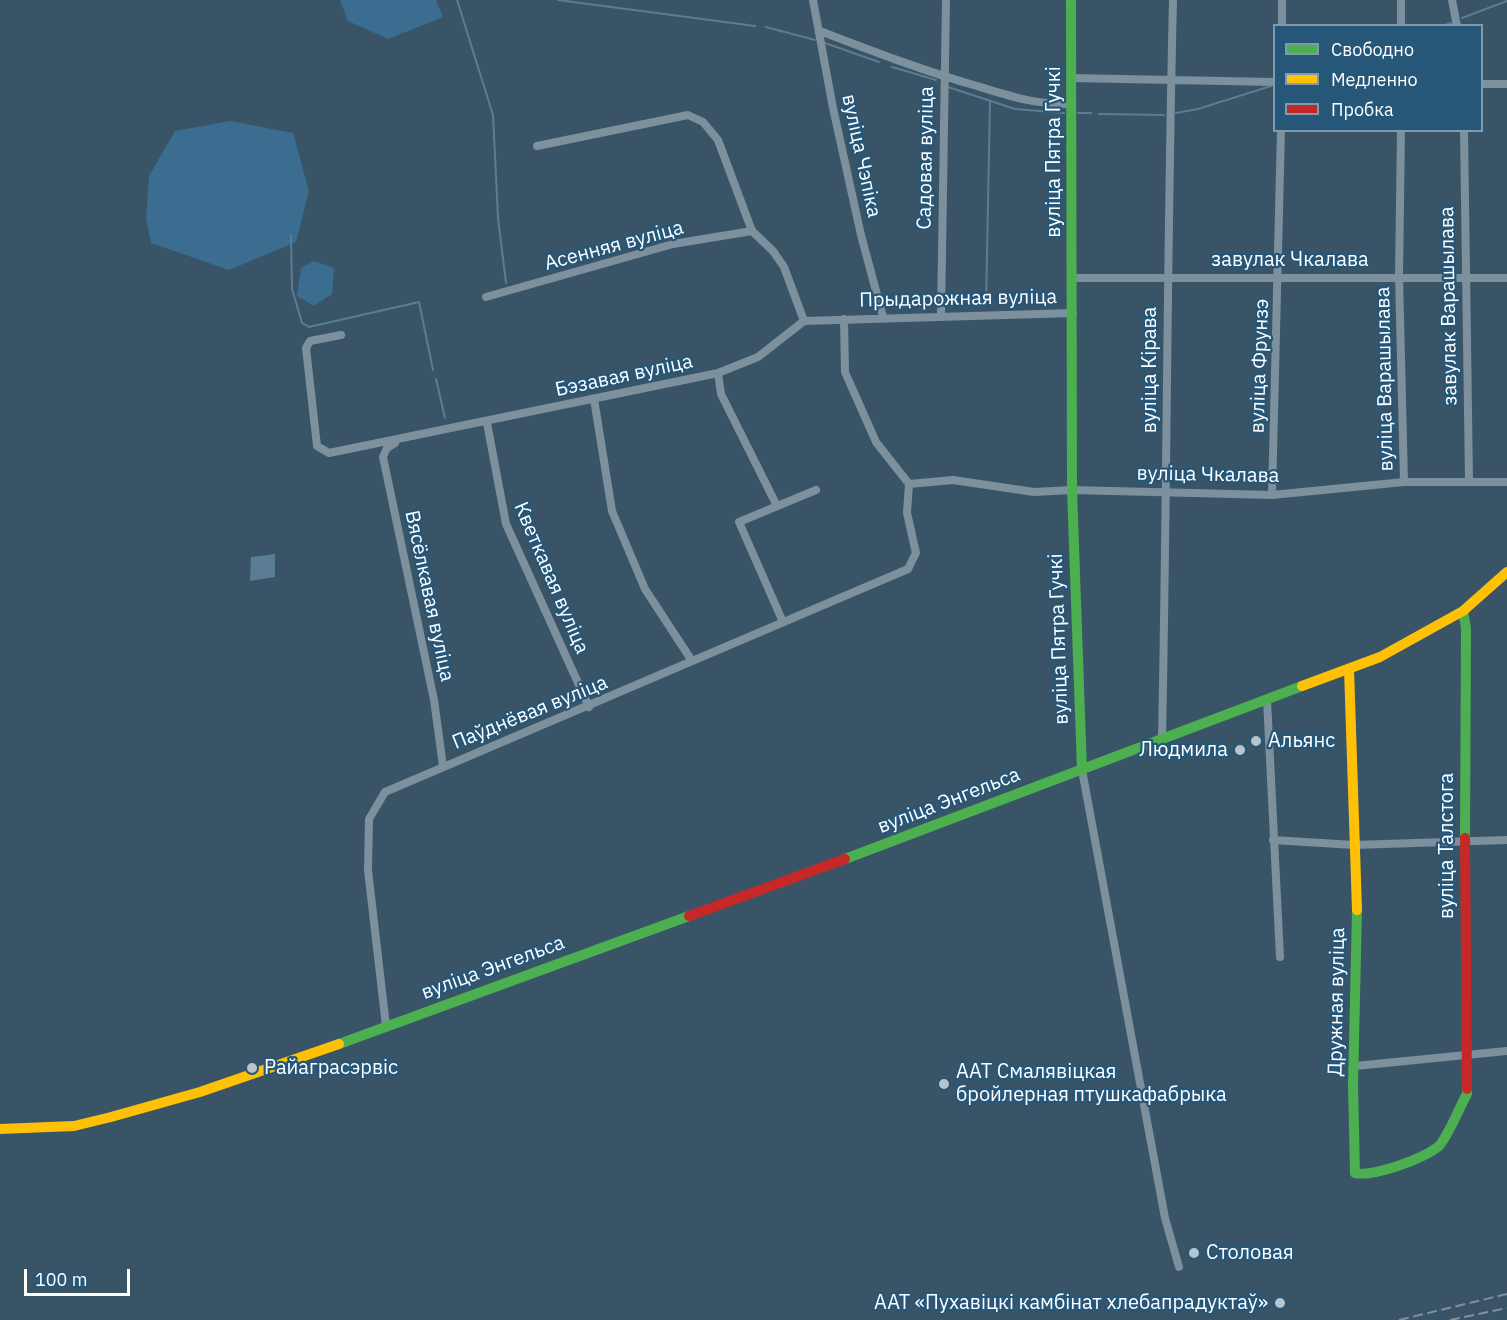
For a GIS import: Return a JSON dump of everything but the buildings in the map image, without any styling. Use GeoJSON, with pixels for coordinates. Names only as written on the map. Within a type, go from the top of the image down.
{"type":"FeatureCollection","features":[{"type":"Feature","properties":{"kind":"street","name":"вуліца Чэпіка"},"geometry":{"type":"LineString","coordinates":[[813,0],[833,108],[861,235],[883,317]]}},
{"type":"Feature","properties":{"kind":"street","name":"Садовая вуліца"},"geometry":{"type":"LineString","coordinates":[[941,316],[946,0]]}},
{"type":"Feature","properties":{"kind":"street","name":"вуліца Пятра Гучкі"},"geometry":{"type":"LineString","coordinates":[[1071,0],[1072,490],[1082,770],[1165,1218],[1179,1267]]}},
{"type":"Feature","properties":{"kind":"street","name":"вуліца Кірава"},"geometry":{"type":"LineString","coordinates":[[1162,739],[1167,491],[1166,276],[1173,0]]}},
{"type":"Feature","properties":{"kind":"street"},"geometry":{"type":"LineString","coordinates":[[1282,0],[1282,24]]}},
{"type":"Feature","properties":{"kind":"street"},"geometry":{"type":"LineString","coordinates":[[1401,0],[1401,24]]}},
{"type":"Feature","properties":{"kind":"street"},"geometry":{"type":"LineString","coordinates":[[1452,0],[1457,24]]}},
{"type":"Feature","properties":{"kind":"street"},"geometry":{"type":"LineString","coordinates":[[820,31],[943,76],[1023,100],[1047,105],[1071,104]]}},
{"type":"Feature","properties":{"kind":"street"},"geometry":{"type":"LineString","coordinates":[[1071,78],[1273,82]]}},
{"type":"Feature","properties":{"kind":"street"},"geometry":{"type":"LineString","coordinates":[[1483,84],[1507,84]]}},
{"type":"Feature","properties":{"kind":"street"},"geometry":{"type":"LineString","coordinates":[[537,146],[688,115],[703,122],[718,140],[752,231],[773,251],[784,267],[804,321],[844,319],[845,372],[876,442],[909,484]]}},
{"type":"Feature","properties":{"kind":"street","name":"вуліца Фрунзэ"},"geometry":{"type":"LineString","coordinates":[[1272,495],[1281,132]]}},
{"type":"Feature","properties":{"kind":"street","name":"вуліца Варашылава"},"geometry":{"type":"LineString","coordinates":[[1401,132],[1399,276],[1404,482]]}},
{"type":"Feature","properties":{"kind":"street","name":"завулак Варашылава"},"geometry":{"type":"LineString","coordinates":[[1464,132],[1468,481]]}},
{"type":"Feature","properties":{"kind":"street","name":"Асенняя вуліца"},"geometry":{"type":"LineString","coordinates":[[486,297],[673,244],[752,231]]}},
{"type":"Feature","properties":{"kind":"street","name":"завулак Чкалава"},"geometry":{"type":"LineString","coordinates":[[1073,278],[1166,276],[1507,278]]}},
{"type":"Feature","properties":{"kind":"street","name":"Прыдарожная вуліца"},"geometry":{"type":"LineString","coordinates":[[844,319],[1073,313]]}},
{"type":"Feature","properties":{"kind":"street","name":"Бэзавая вуліца"},"geometry":{"type":"LineString","coordinates":[[341,336],[310,341],[306,348],[317,446],[329,453],[488,423],[718,373],[758,357],[804,321]]}},
{"type":"Feature","properties":{"kind":"street"},"geometry":{"type":"LineString","coordinates":[[718,373],[721,394],[777,506]]}},
{"type":"Feature","properties":{"kind":"street"},"geometry":{"type":"LineString","coordinates":[[594,399],[612,511],[645,589],[692,661]]}},
{"type":"Feature","properties":{"kind":"street","name":"Кветкавая вуліца"},"geometry":{"type":"LineString","coordinates":[[488,423],[506,524],[589,707]]}},
{"type":"Feature","properties":{"kind":"street","name":"Вясёлкавая вуліца"},"geometry":{"type":"LineString","coordinates":[[399,441],[387,447],[383,457],[434,700],[443,766]]}},
{"type":"Feature","properties":{"kind":"street","name":"вуліца Чкалава"},"geometry":{"type":"LineString","coordinates":[[909,484],[953,480],[1034,492],[1167,491],[1272,495],[1404,482],[1507,482]]}},
{"type":"Feature","properties":{"kind":"street","name":"Паўднёвая вуліца"},"geometry":{"type":"LineString","coordinates":[[386,1026],[368,870],[369,819],[384,792],[589,707],[908,569],[916,553],[907,513],[909,484]]}},
{"type":"Feature","properties":{"kind":"street"},"geometry":{"type":"LineString","coordinates":[[783,622],[740,522],[816,490]]}},
{"type":"Feature","properties":{"kind":"street","name":"вуліца Энгельса"},"geometry":{"type":"LineString","coordinates":[[0,1129],[74,1126],[200,1092],[1082,770],[1349,669],[1405,645],[1463,611],[1507,572]]}},
{"type":"Feature","properties":{"kind":"street","name":"вуліца Талстога"},"geometry":{"type":"LineString","coordinates":[[1463,611],[1466,628],[1464,1081]]}},
{"type":"Feature","properties":{"kind":"street","name":"Дружная вуліца"},"geometry":{"type":"LineString","coordinates":[[1349,669],[1358,942],[1355,1173],[1364,1175],[1385,1171],[1439,1146],[1467,1094],[1464,1081]]}},
{"type":"Feature","properties":{"kind":"street"},"geometry":{"type":"LineString","coordinates":[[1267,700],[1280,957]]}},
{"type":"Feature","properties":{"kind":"street"},"geometry":{"type":"LineString","coordinates":[[1273,840],[1354,845],[1507,840]]}},
{"type":"Feature","properties":{"kind":"street"},"geometry":{"type":"LineString","coordinates":[[1355,1066],[1507,1051]]}},
{"type":"Feature","properties":{"kind":"shaded area"},"geometry":{"type":"Polygon","coordinates":[[[340,0],[436,0],[443,17],[388,39],[348,21],[340,0]]]}},
{"type":"Feature","properties":{"kind":"shaded area"},"geometry":{"type":"Polygon","coordinates":[[[230,121],[293,133],[309,191],[296,242],[229,270],[151,243],[146,218],[149,176],[175,131],[230,121]]]}},
{"type":"Feature","properties":{"kind":"shaded area"},"geometry":{"type":"Polygon","coordinates":[[[314,261],[334,268],[332,294],[314,306],[297,296],[301,268],[314,261]]]}},
{"type":"Feature","properties":{"kind":"shaded area"},"geometry":{"type":"Polygon","coordinates":[[[275,554],[275,577],[250,581],[251,557],[275,554]]]}},
{"type":"Feature","properties":{"kind":"waterway"},"geometry":{"type":"LineString","coordinates":[[457,0],[493,115],[498,218],[506,283]]}},
{"type":"Feature","properties":{"kind":"waterway"},"geometry":{"type":"LineString","coordinates":[[558,0],[755,26]]}},
{"type":"Feature","properties":{"kind":"waterway"},"geometry":{"type":"LineString","coordinates":[[1462,18],[1507,1]]}},
{"type":"Feature","properties":{"kind":"waterway"},"geometry":{"type":"LineString","coordinates":[[766,27],[815,40]]}},
{"type":"Feature","properties":{"kind":"waterway"},"geometry":{"type":"LineString","coordinates":[[825,43],[879,62]]}},
{"type":"Feature","properties":{"kind":"waterway"},"geometry":{"type":"LineString","coordinates":[[892,67],[936,80]]}},
{"type":"Feature","properties":{"kind":"waterway"},"geometry":{"type":"LineString","coordinates":[[1176,113],[1198,109],[1271,86]]}},
{"type":"Feature","properties":{"kind":"waterway"},"geometry":{"type":"LineString","coordinates":[[948,87],[1015,109],[1064,113]]}},
{"type":"Feature","properties":{"kind":"waterway"},"geometry":{"type":"LineString","coordinates":[[986,304],[990,101]]}},
{"type":"Feature","properties":{"kind":"waterway"},"geometry":{"type":"LineString","coordinates":[[1078,113],[1091,113]]}},
{"type":"Feature","properties":{"kind":"waterway"},"geometry":{"type":"LineString","coordinates":[[1099,114],[1164,115]]}},
{"type":"Feature","properties":{"kind":"waterway"},"geometry":{"type":"LineString","coordinates":[[291,235],[292,289],[302,323],[309,327],[419,302],[433,370]]}},
{"type":"Feature","properties":{"kind":"waterway"},"geometry":{"type":"LineString","coordinates":[[436,379],[445,418]]}},
{"type":"Feature","properties":{"kind":"railway"},"geometry":{"type":"LineString","coordinates":[[1399,1320],[1507,1294]]}},
{"type":"Feature","properties":{"kind":"railway"},"geometry":{"type":"LineString","coordinates":[[1450,1320],[1507,1308]]}},
{"type":"Feature","properties":{"kind":"traffic: fast"},"geometry":{"type":"LineString","coordinates":[[1071,0],[1072,490],[1082,770]]}},
{"type":"Feature","properties":{"kind":"traffic: fast"},"geometry":{"type":"LineString","coordinates":[[1463,611],[1466,628],[1465,838]]}},
{"type":"Feature","properties":{"kind":"traffic: fast"},"geometry":{"type":"LineString","coordinates":[[845,859],[1302,686]]}},
{"type":"Feature","properties":{"kind":"traffic: fast"},"geometry":{"type":"LineString","coordinates":[[1357,910],[1353,1085],[1355,1173],[1363,1174],[1398,1166],[1438,1147],[1453,1122],[1467,1094],[1467,1089]]}},
{"type":"Feature","properties":{"kind":"traffic: fast"},"geometry":{"type":"LineString","coordinates":[[339,1044],[689,916]]}},
{"type":"Feature","properties":{"kind":"traffic: slow"},"geometry":{"type":"LineString","coordinates":[[1302,686],[1380,657],[1463,611],[1507,572]]}},
{"type":"Feature","properties":{"kind":"traffic: slow"},"geometry":{"type":"LineString","coordinates":[[1349,669],[1357,910]]}},
{"type":"Feature","properties":{"kind":"traffic: slow"},"geometry":{"type":"LineString","coordinates":[[0,1129],[74,1126],[111,1117],[200,1092],[339,1044]]}},
{"type":"Feature","properties":{"kind":"traffic: jam"},"geometry":{"type":"LineString","coordinates":[[1465,838],[1467,1089]]}},
{"type":"Feature","properties":{"kind":"traffic: jam"},"geometry":{"type":"LineString","coordinates":[[689,916],[845,859]]}},
{"type":"Feature","properties":{"kind":"place","name":"Альянс"},"geometry":{"type":"Point","coordinates":[1256,741]}},
{"type":"Feature","properties":{"kind":"place","name":"Людмила"},"geometry":{"type":"Point","coordinates":[1240,750]}},
{"type":"Feature","properties":{"kind":"place","name":"Райаграсэрвіс"},"geometry":{"type":"Point","coordinates":[252,1068]}},
{"type":"Feature","properties":{"kind":"place","name":"ААТ Смалявіцкая бройлерная птушкафабрыка"},"geometry":{"type":"Point","coordinates":[944,1084]}},
{"type":"Feature","properties":{"kind":"place","name":"Столовая"},"geometry":{"type":"Point","coordinates":[1194,1253]}},
{"type":"Feature","properties":{"kind":"place","name":"ААТ «Пухавіцкі камбінат хлебапрадуктаў»"},"geometry":{"type":"Point","coordinates":[1280,1303]}}]}
